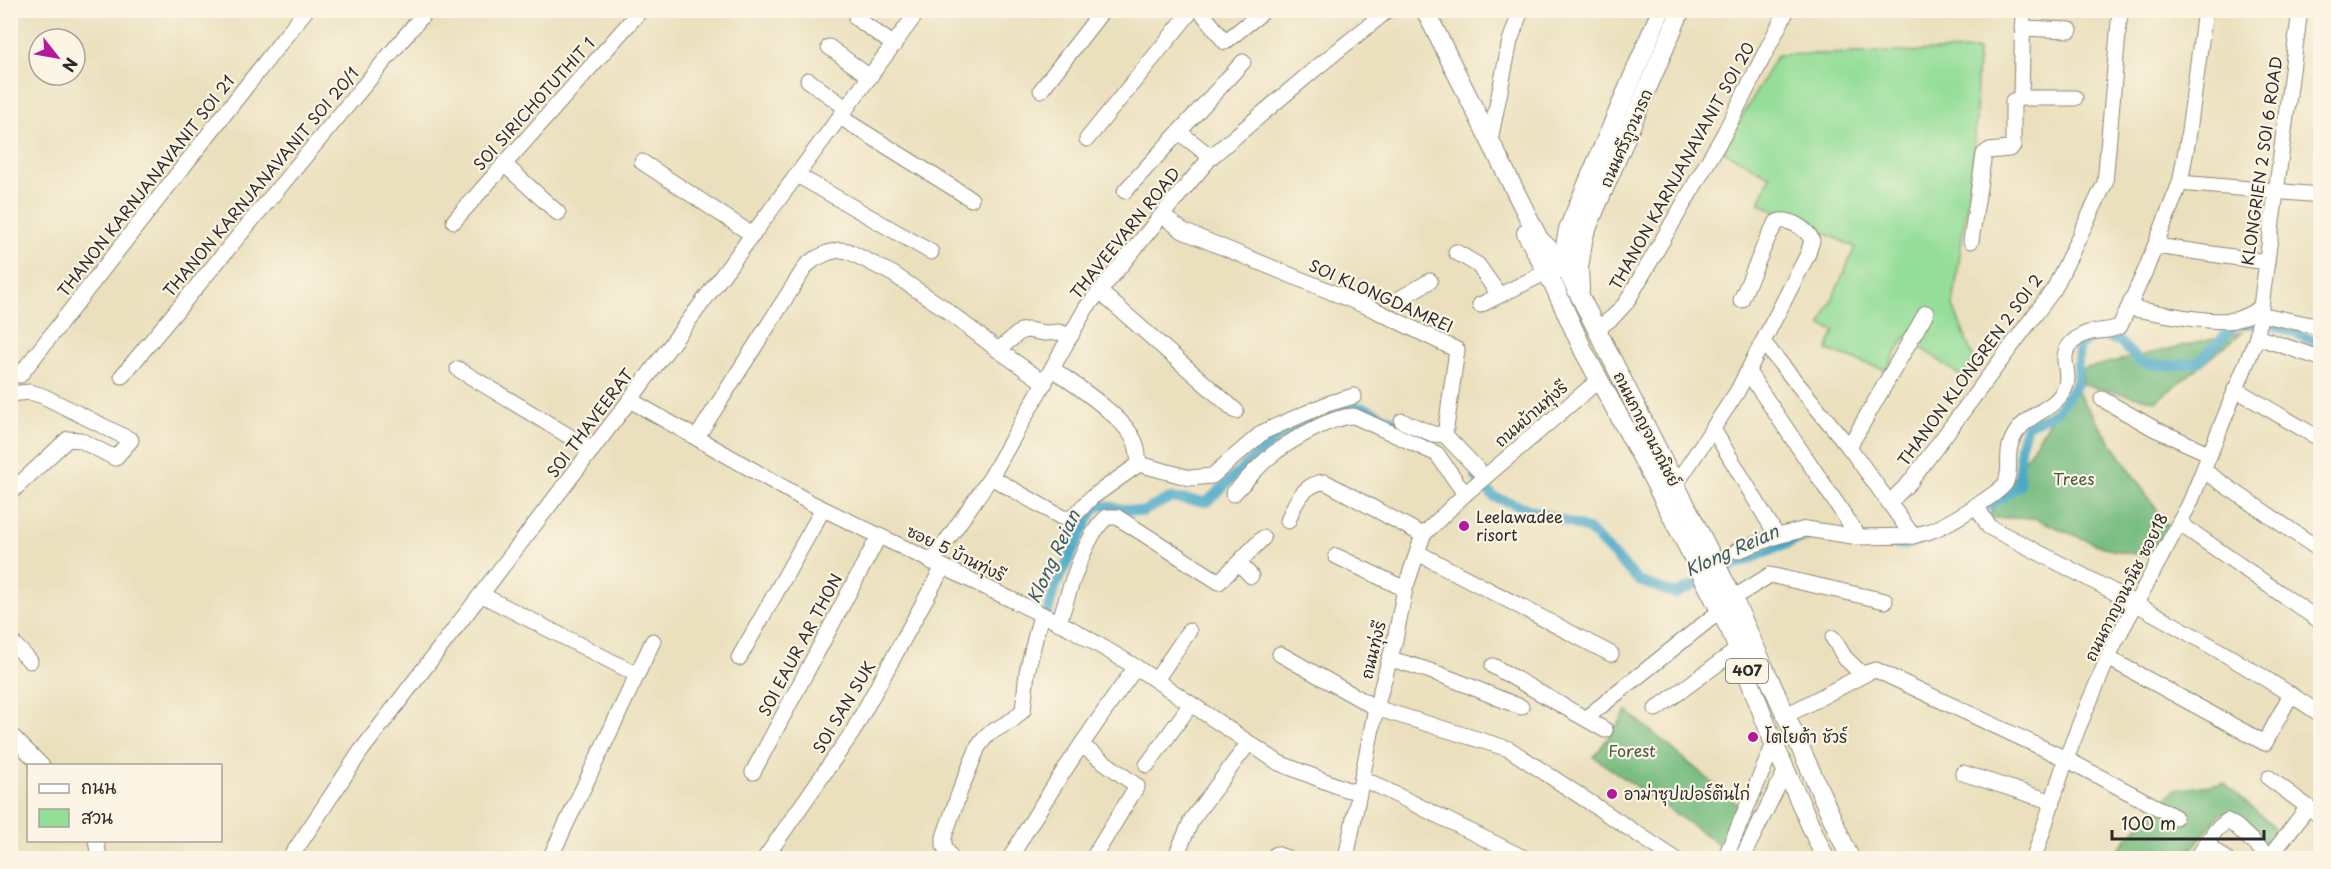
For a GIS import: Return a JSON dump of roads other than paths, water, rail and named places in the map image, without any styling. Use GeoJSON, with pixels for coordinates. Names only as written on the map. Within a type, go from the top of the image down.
{"type":"FeatureCollection","features":[{"type":"Feature","properties":{"kind":"main road","name":"ถนนกาญจนวณิชย์"},"geometry":{"type":"LineString","coordinates":[[1411,10],[1535,239]]}},
{"type":"Feature","properties":{"kind":"main road","name":"ถนนกาญจนวณิชย์"},"geometry":{"type":"LineString","coordinates":[[1425,10],[1490,140],[1584,352],[1702,557],[1787,716],[1850,858]]}},
{"type":"Feature","properties":{"kind":"main road","name":"ถนนศรีภูวนารถ"},"geometry":{"type":"LineString","coordinates":[[1576,231],[1661,10]]}},
{"type":"Feature","properties":{"kind":"main road","name":"ถนนศรีภูวนารถ"},"geometry":{"type":"LineString","coordinates":[[1562,304],[1559,277],[1562,261],[1682,10]]}},
{"type":"Feature","properties":{"kind":"main road"},"geometry":{"type":"LineString","coordinates":[[1535,239],[1558,238],[1576,231],[1581,300]]}},
{"type":"Feature","properties":{"kind":"main road"},"geometry":{"type":"LineString","coordinates":[[1535,239],[1562,261]]}},
{"type":"Feature","properties":{"kind":"main road","name":"ถนนกาญจนวณิชย์"},"geometry":{"type":"LineString","coordinates":[[1562,261],[1676,484],[1702,557]]}},
{"type":"Feature","properties":{"kind":"main road","name":"ถนนกาญจนวณิชย์"},"geometry":{"type":"LineString","coordinates":[[1724,600],[1738,649],[1774,744],[1825,858]]}},
{"type":"Feature","properties":{"kind":"main road"},"geometry":{"type":"LineString","coordinates":[[1774,744],[1795,734]]}},
{"type":"Feature","properties":{"kind":"main road"},"geometry":{"type":"LineString","coordinates":[[1786,770],[1806,759]]}},
{"type":"Feature","properties":{"kind":"street","name":"THANON KARNJANAVANIT SOI 21"},"geometry":{"type":"LineString","coordinates":[[10,392],[15,373],[306,10]]}},
{"type":"Feature","properties":{"kind":"street","name":"THANON KARNJANAVANIT SOI 20/1"},"geometry":{"type":"LineString","coordinates":[[122,376],[427,10]]}},
{"type":"Feature","properties":{"kind":"street","name":"SOI SIRICHOTUTHIT 1"},"geometry":{"type":"LineString","coordinates":[[454,221],[641,10]]}},
{"type":"Feature","properties":{"kind":"street"},"geometry":{"type":"LineString","coordinates":[[1041,90],[1104,10]]}},
{"type":"Feature","properties":{"kind":"street"},"geometry":{"type":"LineString","coordinates":[[1087,139],[1192,10]]}},
{"type":"Feature","properties":{"kind":"street"},"geometry":{"type":"LineString","coordinates":[[1200,10],[1225,42],[1265,10]]}},
{"type":"Feature","properties":{"kind":"street","name":"THAVEEVARN ROAD"},"geometry":{"type":"LineString","coordinates":[[938,564],[1046,383],[1086,308],[1099,291],[1211,157],[1388,10]]}},
{"type":"Feature","properties":{"kind":"street"},"geometry":{"type":"LineString","coordinates":[[1490,140],[1510,41],[1521,10]]}},
{"type":"Feature","properties":{"kind":"street"},"geometry":{"type":"LineString","coordinates":[[2021,98],[2023,10]]}},
{"type":"Feature","properties":{"kind":"street","name":"THANON KLONGREN 2 SOI 2"},"geometry":{"type":"LineString","coordinates":[[1890,502],[1910,482],[2054,289],[2105,183],[2120,10]]}},
{"type":"Feature","properties":{"kind":"street"},"geometry":{"type":"LineString","coordinates":[[1737,551],[1777,536],[1810,529],[1859,537],[1913,536],[1931,531],[1977,507],[2006,483],[2009,448],[2018,430],[2061,394],[2066,383],[2064,357],[2069,346],[2088,332],[2118,327],[2129,308],[2156,246],[2180,183],[2205,10]]}},
{"type":"Feature","properties":{"kind":"street","name":"KLONGRIEN 2 SOI 6 ROAD"},"geometry":{"type":"LineString","coordinates":[[2257,336],[2300,10]]}},
{"type":"Feature","properties":{"kind":"street","name":"SOI THAVEERAT"},"geometry":{"type":"LineString","coordinates":[[290,858],[362,751],[630,400],[894,45],[916,12]]}},
{"type":"Feature","properties":{"kind":"street"},"geometry":{"type":"LineString","coordinates":[[856,18],[894,45]]}},
{"type":"Feature","properties":{"kind":"street","name":"THANON KARNJANAVANIT SOI 20"},"geometry":{"type":"LineString","coordinates":[[1596,330],[1626,303],[1724,134],[1782,20]]}},
{"type":"Feature","properties":{"kind":"street"},"geometry":{"type":"LineString","coordinates":[[2022,28],[2070,30]]}},
{"type":"Feature","properties":{"kind":"street"},"geometry":{"type":"LineString","coordinates":[[829,48],[870,77]]}},
{"type":"Feature","properties":{"kind":"street"},"geometry":{"type":"LineString","coordinates":[[1125,191],[1243,62]]}},
{"type":"Feature","properties":{"kind":"street"},"geometry":{"type":"LineString","coordinates":[[808,80],[843,113],[971,199]]}},
{"type":"Feature","properties":{"kind":"street"},"geometry":{"type":"LineString","coordinates":[[1971,241],[1984,155],[1988,151],[2013,147],[2013,101],[2021,98],[2075,98]]}},
{"type":"Feature","properties":{"kind":"street"},"geometry":{"type":"LineString","coordinates":[[1179,132],[1211,157]]}},
{"type":"Feature","properties":{"kind":"street"},"geometry":{"type":"LineString","coordinates":[[642,162],[753,235]]}},
{"type":"Feature","properties":{"kind":"street"},"geometry":{"type":"LineString","coordinates":[[504,164],[558,213]]}},
{"type":"Feature","properties":{"kind":"street"},"geometry":{"type":"LineString","coordinates":[[797,175],[931,252]]}},
{"type":"Feature","properties":{"kind":"street"},"geometry":{"type":"LineString","coordinates":[[2180,183],[2320,195]]}},
{"type":"Feature","properties":{"kind":"street","name":"SOI KLONGDAMREI"},"geometry":{"type":"LineString","coordinates":[[1162,215],[1183,231],[1373,309],[1457,350],[1445,435]]}},
{"type":"Feature","properties":{"kind":"street"},"geometry":{"type":"LineString","coordinates":[[1676,484],[1748,372],[1810,247],[1812,241],[1808,232],[1783,220],[1775,224],[1741,300]]}},
{"type":"Feature","properties":{"kind":"street"},"geometry":{"type":"LineString","coordinates":[[2156,246],[2267,262]]}},
{"type":"Feature","properties":{"kind":"street"},"geometry":{"type":"LineString","coordinates":[[697,437],[806,266],[827,253],[848,251],[893,274],[1046,383]]}},
{"type":"Feature","properties":{"kind":"street"},"geometry":{"type":"LineString","coordinates":[[1456,252],[1478,265],[1499,295]]}},
{"type":"Feature","properties":{"kind":"street"},"geometry":{"type":"LineString","coordinates":[[1480,305],[1547,272],[1562,261]]}},
{"type":"Feature","properties":{"kind":"street"},"geometry":{"type":"LineString","coordinates":[[1400,299],[1430,281]]}},
{"type":"Feature","properties":{"kind":"street"},"geometry":{"type":"LineString","coordinates":[[1099,291],[1236,411]]}},
{"type":"Feature","properties":{"kind":"street"},"geometry":{"type":"LineString","coordinates":[[2129,308],[2232,320],[2259,312],[2320,327]]}},
{"type":"Feature","properties":{"kind":"street"},"geometry":{"type":"LineString","coordinates":[[1849,447],[1926,313]]}},
{"type":"Feature","properties":{"kind":"street"},"geometry":{"type":"LineString","coordinates":[[998,350],[1021,331],[1059,332],[1071,336]]}},
{"type":"Feature","properties":{"kind":"street"},"geometry":{"type":"LineString","coordinates":[[2257,336],[2320,358]]}},
{"type":"Feature","properties":{"kind":"street","name":"ถนนกาญจนวนิช ซอย18"},"geometry":{"type":"LineString","coordinates":[[2034,858],[2066,759],[2108,658],[2204,471],[2257,336]]}},
{"type":"Feature","properties":{"kind":"street"},"geometry":{"type":"LineString","coordinates":[[1763,342],[1849,447],[1913,536]]}},
{"type":"Feature","properties":{"kind":"street"},"geometry":{"type":"LineString","coordinates":[[458,369],[592,450]]}},
{"type":"Feature","properties":{"kind":"street"},"geometry":{"type":"LineString","coordinates":[[1053,369],[1127,429],[1134,440],[1139,464]]}},
{"type":"Feature","properties":{"kind":"street"},"geometry":{"type":"LineString","coordinates":[[1748,372],[1859,537]]}},
{"type":"Feature","properties":{"kind":"street","name":"ถนนบ้านทุ่งรี"},"geometry":{"type":"LineString","coordinates":[[1474,486],[1600,379]]}},
{"type":"Feature","properties":{"kind":"street"},"geometry":{"type":"LineString","coordinates":[[2235,388],[2320,440]]}},
{"type":"Feature","properties":{"kind":"street"},"geometry":{"type":"LineString","coordinates":[[10,392],[30,392],[49,398],[130,440],[115,458],[80,440],[68,439],[10,493]]}},
{"type":"Feature","properties":{"kind":"street"},"geometry":{"type":"LineString","coordinates":[[991,477],[1061,517],[1071,519],[1095,494],[1139,464],[1190,477],[1212,476],[1269,443],[1327,404],[1354,396]]}},
{"type":"Feature","properties":{"kind":"street"},"geometry":{"type":"LineString","coordinates":[[2102,399],[2155,429],[2210,454]]}},
{"type":"Feature","properties":{"kind":"street","name":"ซอย 5 บ้านทุ่งรี"},"geometry":{"type":"LineString","coordinates":[[630,400],[823,508],[1059,623],[1156,680],[1248,744],[1280,763],[1345,789],[1360,785],[1521,857]]}},
{"type":"Feature","properties":{"kind":"street"},"geometry":{"type":"LineString","coordinates":[[1233,494],[1269,443],[1310,432],[1341,417],[1358,417],[1437,454],[1474,486]]}},
{"type":"Feature","properties":{"kind":"street"},"geometry":{"type":"LineString","coordinates":[[1402,421],[1433,434],[1445,435],[1474,486]]}},
{"type":"Feature","properties":{"kind":"street"},"geometry":{"type":"LineString","coordinates":[[1713,429],[1777,536]]}},
{"type":"Feature","properties":{"kind":"street"},"geometry":{"type":"LineString","coordinates":[[2204,471],[2320,550]]}},
{"type":"Feature","properties":{"kind":"street"},"geometry":{"type":"LineString","coordinates":[[1288,521],[1297,498],[1316,483],[1325,482],[1423,535],[1474,486]]}},
{"type":"Feature","properties":{"kind":"street"},"geometry":{"type":"LineString","coordinates":[[1977,507],[1989,526],[2232,657],[2320,714]]}},
{"type":"Feature","properties":{"kind":"street"},"geometry":{"type":"LineString","coordinates":[[739,658],[823,508]]}},
{"type":"Feature","properties":{"kind":"street"},"geometry":{"type":"LineString","coordinates":[[1059,623],[1076,569],[1097,529],[1107,517],[1117,517],[1219,582],[1263,538]]}},
{"type":"Feature","properties":{"kind":"street"},"geometry":{"type":"LineString","coordinates":[[2179,523],[2320,621]]}},
{"type":"Feature","properties":{"kind":"street","name":"ถนนทุ่งรี"},"geometry":{"type":"LineString","coordinates":[[1346,858],[1376,708],[1405,589],[1423,535]]}},
{"type":"Feature","properties":{"kind":"street","name":"SOI EAUR AR THON"},"geometry":{"type":"LineString","coordinates":[[753,772],[879,536]]}},
{"type":"Feature","properties":{"kind":"street"},"geometry":{"type":"LineString","coordinates":[[1418,553],[1611,654]]}},
{"type":"Feature","properties":{"kind":"street"},"geometry":{"type":"LineString","coordinates":[[1336,556],[1405,589]]}},
{"type":"Feature","properties":{"kind":"street"},"geometry":{"type":"LineString","coordinates":[[1239,563],[1251,576]]}},
{"type":"Feature","properties":{"kind":"street","name":"SOI SAN SUK"},"geometry":{"type":"LineString","coordinates":[[765,858],[852,733],[938,564]]}},
{"type":"Feature","properties":{"kind":"street"},"geometry":{"type":"LineString","coordinates":[[1586,718],[1724,600],[1770,575],[1885,601]]}},
{"type":"Feature","properties":{"kind":"street"},"geometry":{"type":"LineString","coordinates":[[482,595],[636,674]]}},
{"type":"Feature","properties":{"kind":"street"},"geometry":{"type":"LineString","coordinates":[[951,858],[944,846],[944,837],[973,758],[983,740],[1023,710],[1027,672],[1041,614]]}},
{"type":"Feature","properties":{"kind":"street"},"geometry":{"type":"LineString","coordinates":[[1156,680],[1189,632]]}},
{"type":"Feature","properties":{"kind":"street"},"geometry":{"type":"LineString","coordinates":[[1833,638],[1845,658],[1863,675]]}},
{"type":"Feature","properties":{"kind":"street"},"geometry":{"type":"LineString","coordinates":[[10,640],[30,661]]}},
{"type":"Feature","properties":{"kind":"street"},"geometry":{"type":"LineString","coordinates":[[550,858],[653,641]]}},
{"type":"Feature","properties":{"kind":"street"},"geometry":{"type":"LineString","coordinates":[[1656,709],[1738,649]]}},
{"type":"Feature","properties":{"kind":"street"},"geometry":{"type":"LineString","coordinates":[[1280,654],[1376,708],[1509,749],[1674,858]]}},
{"type":"Feature","properties":{"kind":"street"},"geometry":{"type":"LineString","coordinates":[[2108,658],[2265,743],[2291,694]]}},
{"type":"Feature","properties":{"kind":"street"},"geometry":{"type":"LineString","coordinates":[[1389,659],[1465,683],[1488,695],[1521,707]]}},
{"type":"Feature","properties":{"kind":"street"},"geometry":{"type":"LineString","coordinates":[[1493,666],[1605,730]]}},
{"type":"Feature","properties":{"kind":"street"},"geometry":{"type":"LineString","coordinates":[[1010,858],[1038,810],[1081,745],[1136,668]]}},
{"type":"Feature","properties":{"kind":"street"},"geometry":{"type":"LineString","coordinates":[[1787,716],[1873,670],[1879,671],[2066,759],[2175,817]]}},
{"type":"Feature","properties":{"kind":"street"},"geometry":{"type":"LineString","coordinates":[[1147,765],[1191,704]]}},
{"type":"Feature","properties":{"kind":"street"},"geometry":{"type":"LineString","coordinates":[[10,734],[41,764]]}},
{"type":"Feature","properties":{"kind":"street"},"geometry":{"type":"LineString","coordinates":[[1174,858],[1192,819],[1248,744]]}},
{"type":"Feature","properties":{"kind":"street"},"geometry":{"type":"LineString","coordinates":[[1725,858],[1774,744]]}},
{"type":"Feature","properties":{"kind":"street"},"geometry":{"type":"LineString","coordinates":[[1081,745],[1137,786],[1093,858]]}},
{"type":"Feature","properties":{"kind":"street"},"geometry":{"type":"LineString","coordinates":[[1742,858],[1786,770]]}},
{"type":"Feature","properties":{"kind":"street"},"geometry":{"type":"LineString","coordinates":[[1964,773],[2053,802]]}},
{"type":"Feature","properties":{"kind":"street"},"geometry":{"type":"LineString","coordinates":[[2197,858],[2221,825],[2228,822],[2237,827],[2270,858],[2314,812],[2269,778]]}},
{"type":"Feature","properties":{"kind":"street"},"geometry":{"type":"LineString","coordinates":[[96,842],[99,858]]}},
{"type":"Feature","properties":{"kind":"street"},"geometry":{"type":"LineString","coordinates":[[2206,844],[2225,858]]}},
{"type":"Feature","properties":{"kind":"waterway","name":"Klong Reian"},"geometry":{"type":"LineString","coordinates":[[1989,506],[2019,486],[2020,448],[2027,425],[2056,412],[2077,383],[2079,345],[2099,335],[2119,341],[2141,363],[2168,366],[2199,362],[2235,325],[2269,323],[2320,343]]}},
{"type":"Feature","properties":{"kind":"waterway","name":"Klong Reian"},"geometry":{"type":"LineString","coordinates":[[1327,416],[1350,406],[1365,408],[1407,427]]}},
{"type":"Feature","properties":{"kind":"waterway","name":"Klong Reian"},"geometry":{"type":"LineString","coordinates":[[1045,623],[1054,589],[1092,512],[1099,505],[1142,512],[1170,498],[1207,502],[1279,437],[1310,424]]}},
{"type":"Feature","properties":{"kind":"waterway","name":"Klong Reian"},"geometry":{"type":"LineString","coordinates":[[1476,477],[1494,497],[1588,529],[1639,581],[1676,594],[1735,565],[1814,533]]}},
{"type":"Feature","properties":{"kind":"waterway","name":"Klong Reian"},"geometry":{"type":"LineString","coordinates":[[1879,542],[1904,545],[1949,531],[1971,517]]}},
{"type":"Feature","properties":{"kind":"place","name":"Leelawadee risort"},"geometry":{"type":"Point","coordinates":[1464,526]}},
{"type":"Feature","properties":{"kind":"place","name":"โตโยต้า ชัวร์"},"geometry":{"type":"Point","coordinates":[1753,737]}},
{"type":"Feature","properties":{"kind":"place","name":"อาม่าซุปเปอร์ตีนไก่"},"geometry":{"type":"Point","coordinates":[1612,794]}},
{"type":"Feature","properties":{"kind":"park label","name":"Trees"},"geometry":{"type":"Point","coordinates":[2074,479]}},
{"type":"Feature","properties":{"kind":"park label","name":"Forest"},"geometry":{"type":"Point","coordinates":[1632,751]}}]}
